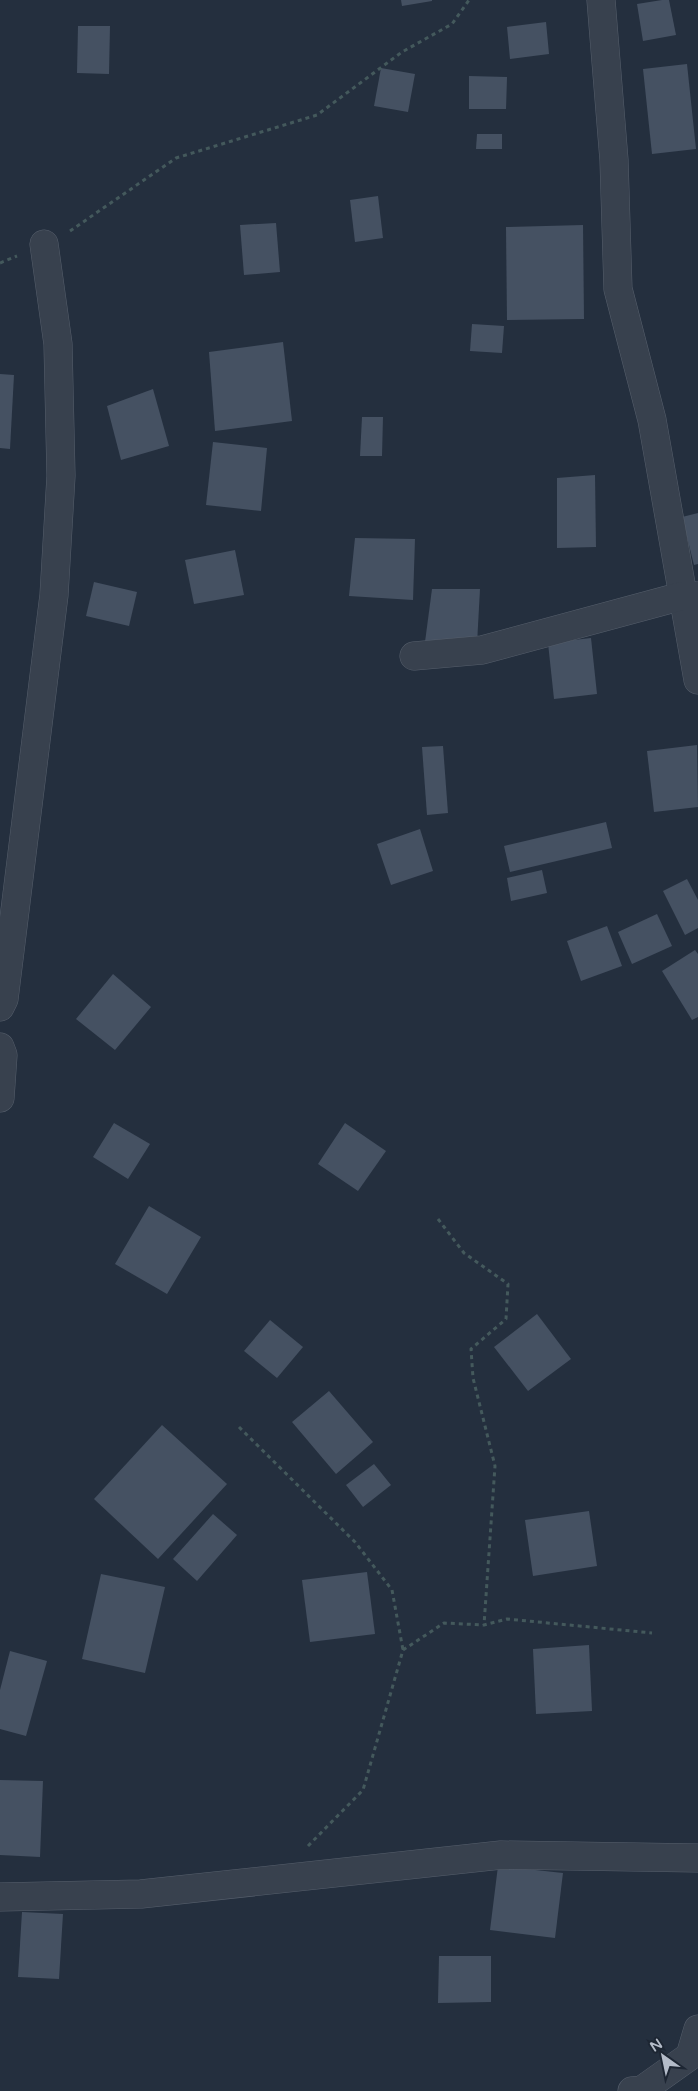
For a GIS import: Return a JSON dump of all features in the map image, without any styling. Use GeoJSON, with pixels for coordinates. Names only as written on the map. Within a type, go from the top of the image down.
{"type":"FeatureCollection","features":[{"type":"Feature","properties":{"kind":"street"},"geometry":{"type":"LineString","coordinates":[[602,0],[614,160],[618,289],[652,420],[690,596],[698,680]]}},
{"type":"Feature","properties":{"kind":"street"},"geometry":{"type":"LineString","coordinates":[[0,1007],[4,999],[54,595],[61,476],[58,344],[44,244]]}},
{"type":"Feature","properties":{"kind":"street"},"geometry":{"type":"LineString","coordinates":[[414,656],[482,650],[690,596]]}},
{"type":"Feature","properties":{"kind":"street"},"geometry":{"type":"LineString","coordinates":[[0,1047],[3,1054],[0,1098]]}},
{"type":"Feature","properties":{"kind":"street"},"geometry":{"type":"LineString","coordinates":[[0,1897],[141,1894],[501,1855],[698,1858]]}},
{"type":"Feature","properties":{"kind":"street"},"geometry":{"type":"LineString","coordinates":[[632,2091],[642,2090],[690,2056],[698,2029]]}},
{"type":"Feature","properties":{"kind":"path"},"geometry":{"type":"LineString","coordinates":[[0,264],[60,237],[176,158],[317,115],[402,52],[452,24],[469,0]]}},
{"type":"Feature","properties":{"kind":"path"},"geometry":{"type":"LineString","coordinates":[[438,1219],[464,1253],[508,1284],[506,1319],[471,1349],[473,1378],[495,1466],[484,1625]]}},
{"type":"Feature","properties":{"kind":"path"},"geometry":{"type":"LineString","coordinates":[[239,1427],[355,1542],[392,1590],[403,1650],[363,1790],[274,1881]]}},
{"type":"Feature","properties":{"kind":"path"},"geometry":{"type":"LineString","coordinates":[[403,1650],[444,1623],[484,1625],[507,1619],[652,1633]]}},
{"type":"Feature","properties":{"kind":"building"},"geometry":{"type":"Polygon","coordinates":[[[401,0],[432,0],[432,1],[402,6],[401,0]]]}},
{"type":"Feature","properties":{"kind":"building"},"geometry":{"type":"Polygon","coordinates":[[[669,0],[676,35],[643,41],[637,4],[669,0]]]}},
{"type":"Feature","properties":{"kind":"building"},"geometry":{"type":"Polygon","coordinates":[[[546,22],[549,54],[510,59],[507,27],[546,22]]]}},
{"type":"Feature","properties":{"kind":"building"},"geometry":{"type":"Polygon","coordinates":[[[78,26],[110,26],[109,74],[77,73],[78,26]]]}},
{"type":"Feature","properties":{"kind":"building"},"geometry":{"type":"Polygon","coordinates":[[[687,64],[696,149],[652,154],[643,69],[687,64]]]}},
{"type":"Feature","properties":{"kind":"building"},"geometry":{"type":"Polygon","coordinates":[[[381,68],[415,74],[408,112],[374,106],[381,68]]]}},
{"type":"Feature","properties":{"kind":"building"},"geometry":{"type":"Polygon","coordinates":[[[469,76],[507,77],[506,109],[469,109],[469,76]]]}},
{"type":"Feature","properties":{"kind":"building"},"geometry":{"type":"Polygon","coordinates":[[[477,134],[502,134],[502,149],[476,149],[477,134]]]}},
{"type":"Feature","properties":{"kind":"building"},"geometry":{"type":"Polygon","coordinates":[[[378,196],[383,238],[355,242],[350,200],[378,196]]]}},
{"type":"Feature","properties":{"kind":"building"},"geometry":{"type":"Polygon","coordinates":[[[276,223],[280,272],[244,275],[240,225],[276,223]]]}},
{"type":"Feature","properties":{"kind":"building"},"geometry":{"type":"Polygon","coordinates":[[[583,225],[584,319],[507,320],[506,227],[583,225]]]}},
{"type":"Feature","properties":{"kind":"building"},"geometry":{"type":"Polygon","coordinates":[[[472,324],[504,326],[502,353],[470,351],[472,324]]]}},
{"type":"Feature","properties":{"kind":"building"},"geometry":{"type":"Polygon","coordinates":[[[283,342],[292,421],[215,431],[209,352],[283,342]]]}},
{"type":"Feature","properties":{"kind":"building"},"geometry":{"type":"Polygon","coordinates":[[[0,374],[14,375],[10,449],[0,448],[0,374]]]}},
{"type":"Feature","properties":{"kind":"building"},"geometry":{"type":"Polygon","coordinates":[[[153,389],[169,446],[121,460],[107,406],[153,389]]]}},
{"type":"Feature","properties":{"kind":"building"},"geometry":{"type":"Polygon","coordinates":[[[362,417],[383,417],[382,456],[360,456],[362,417]]]}},
{"type":"Feature","properties":{"kind":"building"},"geometry":{"type":"Polygon","coordinates":[[[213,442],[267,448],[261,511],[206,505],[213,442]]]}},
{"type":"Feature","properties":{"kind":"building"},"geometry":{"type":"Polygon","coordinates":[[[595,475],[596,547],[557,548],[557,478],[595,475]]]}},
{"type":"Feature","properties":{"kind":"building"},"geometry":{"type":"Polygon","coordinates":[[[698,513],[698,564],[694,565],[682,517],[698,513]]]}},
{"type":"Feature","properties":{"kind":"building"},"geometry":{"type":"Polygon","coordinates":[[[355,538],[415,539],[413,600],[349,596],[355,538]]]}},
{"type":"Feature","properties":{"kind":"building"},"geometry":{"type":"Polygon","coordinates":[[[235,550],[244,595],[194,604],[185,560],[235,550]]]}},
{"type":"Feature","properties":{"kind":"building"},"geometry":{"type":"Polygon","coordinates":[[[94,582],[137,592],[129,626],[86,616],[94,582]]]}},
{"type":"Feature","properties":{"kind":"building"},"geometry":{"type":"Polygon","coordinates":[[[432,589],[480,589],[477,644],[425,642],[432,589]]]}},
{"type":"Feature","properties":{"kind":"building"},"geometry":{"type":"Polygon","coordinates":[[[591,638],[597,694],[554,699],[548,643],[591,638]]]}},
{"type":"Feature","properties":{"kind":"building"},"geometry":{"type":"Polygon","coordinates":[[[697,745],[698,807],[654,812],[647,751],[697,745]]]}},
{"type":"Feature","properties":{"kind":"building"},"geometry":{"type":"Polygon","coordinates":[[[443,746],[448,813],[427,815],[422,747],[443,746]]]}},
{"type":"Feature","properties":{"kind":"building"},"geometry":{"type":"Polygon","coordinates":[[[606,822],[612,848],[510,872],[504,846],[606,822]]]}},
{"type":"Feature","properties":{"kind":"building"},"geometry":{"type":"Polygon","coordinates":[[[420,829],[433,871],[391,885],[377,844],[420,829]]]}},
{"type":"Feature","properties":{"kind":"building"},"geometry":{"type":"Polygon","coordinates":[[[542,870],[547,893],[511,901],[507,878],[542,870]]]}},
{"type":"Feature","properties":{"kind":"building"},"geometry":{"type":"Polygon","coordinates":[[[687,879],[698,900],[698,928],[685,935],[663,891],[687,879]]]}},
{"type":"Feature","properties":{"kind":"building"},"geometry":{"type":"Polygon","coordinates":[[[657,914],[672,946],[632,964],[618,932],[657,914]]]}},
{"type":"Feature","properties":{"kind":"building"},"geometry":{"type":"Polygon","coordinates":[[[607,926],[622,966],[581,981],[567,941],[607,926]]]}},
{"type":"Feature","properties":{"kind":"building"},"geometry":{"type":"Polygon","coordinates":[[[695,950],[698,954],[698,1017],[692,1020],[662,971],[695,950]]]}},
{"type":"Feature","properties":{"kind":"building"},"geometry":{"type":"Polygon","coordinates":[[[113,974],[151,1007],[115,1050],[76,1019],[113,974]]]}},
{"type":"Feature","properties":{"kind":"building"},"geometry":{"type":"Polygon","coordinates":[[[114,1123],[150,1144],[128,1179],[93,1157],[114,1123]]]}},
{"type":"Feature","properties":{"kind":"building"},"geometry":{"type":"Polygon","coordinates":[[[345,1123],[386,1151],[358,1191],[318,1164],[345,1123]]]}},
{"type":"Feature","properties":{"kind":"building"},"geometry":{"type":"Polygon","coordinates":[[[149,1206],[201,1237],[167,1294],[115,1264],[149,1206]]]}},
{"type":"Feature","properties":{"kind":"building"},"geometry":{"type":"Polygon","coordinates":[[[537,1314],[571,1359],[528,1391],[494,1347],[537,1314]]]}},
{"type":"Feature","properties":{"kind":"building"},"geometry":{"type":"Polygon","coordinates":[[[270,1320],[303,1347],[277,1378],[244,1351],[270,1320]]]}},
{"type":"Feature","properties":{"kind":"building"},"geometry":{"type":"Polygon","coordinates":[[[329,1391],[373,1442],[336,1474],[292,1422],[329,1391]]]}},
{"type":"Feature","properties":{"kind":"building"},"geometry":{"type":"Polygon","coordinates":[[[162,1425],[227,1484],[158,1559],[94,1499],[162,1425]]]}},
{"type":"Feature","properties":{"kind":"building"},"geometry":{"type":"Polygon","coordinates":[[[374,1464],[391,1485],[363,1507],[346,1485],[374,1464]]]}},
{"type":"Feature","properties":{"kind":"building"},"geometry":{"type":"Polygon","coordinates":[[[589,1511],[597,1566],[533,1576],[525,1520],[589,1511]]]}},
{"type":"Feature","properties":{"kind":"building"},"geometry":{"type":"Polygon","coordinates":[[[213,1514],[237,1535],[197,1581],[173,1559],[213,1514]]]}},
{"type":"Feature","properties":{"kind":"building"},"geometry":{"type":"Polygon","coordinates":[[[367,1572],[375,1634],[310,1642],[302,1580],[367,1572]]]}},
{"type":"Feature","properties":{"kind":"building"},"geometry":{"type":"Polygon","coordinates":[[[101,1574],[165,1587],[145,1673],[82,1659],[101,1574]]]}},
{"type":"Feature","properties":{"kind":"building"},"geometry":{"type":"Polygon","coordinates":[[[589,1645],[592,1711],[536,1714],[533,1649],[589,1645]]]}},
{"type":"Feature","properties":{"kind":"building"},"geometry":{"type":"Polygon","coordinates":[[[10,1651],[47,1661],[26,1736],[0,1729],[0,1690],[10,1651]]]}},
{"type":"Feature","properties":{"kind":"building"},"geometry":{"type":"Polygon","coordinates":[[[0,1780],[43,1781],[40,1857],[0,1855],[0,1780]]]}},
{"type":"Feature","properties":{"kind":"building"},"geometry":{"type":"Polygon","coordinates":[[[498,1866],[563,1873],[555,1938],[490,1930],[498,1866]]]}},
{"type":"Feature","properties":{"kind":"building"},"geometry":{"type":"Polygon","coordinates":[[[22,1912],[63,1914],[59,1979],[18,1977],[22,1912]]]}},
{"type":"Feature","properties":{"kind":"building"},"geometry":{"type":"Polygon","coordinates":[[[439,1956],[491,1956],[491,2002],[438,2003],[439,1956]]]}}]}
